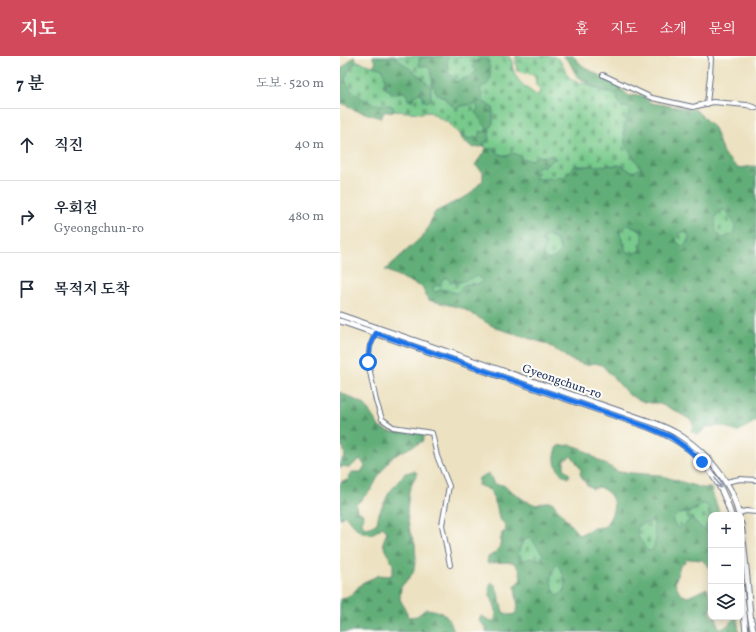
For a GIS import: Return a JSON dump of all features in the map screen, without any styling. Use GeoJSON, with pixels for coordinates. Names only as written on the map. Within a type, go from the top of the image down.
{"type":"FeatureCollection","features":[{"type":"Feature","properties":{"kind":"street"},"geometry":{"type":"LineString","coordinates":[[707,104],[710,56]]}},
{"type":"Feature","properties":{"kind":"street"},"geometry":{"type":"LineString","coordinates":[[602,75],[652,98],[693,107],[713,102],[747,105],[756,108]]}},
{"type":"Feature","properties":{"kind":"street","name":"Gyeongchun-ro"},"geometry":{"type":"LineString","coordinates":[[340,315],[654,423],[676,434],[694,446],[708,459],[726,482],[736,502],[738,512]]}},
{"type":"Feature","properties":{"kind":"street","name":"Gyeongchun-ro"},"geometry":{"type":"LineString","coordinates":[[340,321],[648,427],[671,437],[688,449],[702,462],[716,480],[727,502],[730,512]]}},
{"type":"Feature","properties":{"kind":"street"},"geometry":{"type":"LineString","coordinates":[[376,333],[370,346],[368,362],[376,401],[382,419],[393,427],[432,433],[437,456],[449,486],[442,524],[450,565]]}},
{"type":"Feature","properties":{"kind":"street"},"geometry":{"type":"LineString","coordinates":[[726,482],[740,478],[756,480]]}},
{"type":"Feature","properties":{"kind":"street"},"geometry":{"type":"LineString","coordinates":[[744,512],[756,512]]}},
{"type":"Feature","properties":{"kind":"street"},"geometry":{"type":"LineString","coordinates":[[744,548],[749,605],[754,632]]}},
{"type":"Feature","properties":{"kind":"street"},"geometry":{"type":"LineString","coordinates":[[744,614],[746,632]]}},
{"type":"Feature","properties":{"kind":"green space"},"geometry":{"type":"Polygon","coordinates":[[[373,56],[395,56],[422,78],[431,87],[431,99],[428,103],[424,101],[422,95],[412,101],[408,100],[401,92],[395,94],[385,88],[385,77],[373,66],[376,62],[373,56]]]}},
{"type":"Feature","properties":{"kind":"green space"},"geometry":{"type":"Polygon","coordinates":[[[395,56],[441,56],[419,58],[419,66],[426,66],[430,69],[433,86],[437,94],[443,96],[456,109],[462,106],[476,104],[478,108],[475,113],[486,126],[486,131],[481,132],[479,136],[470,139],[456,131],[450,123],[430,112],[421,113],[395,111],[391,105],[381,105],[366,101],[349,88],[345,79],[349,70],[357,61],[382,69],[385,77],[385,88],[395,94],[401,92],[406,93],[408,100],[412,101],[414,96],[419,93],[422,95],[424,101],[428,102],[431,99],[431,87],[395,56]]]}},
{"type":"Feature","properties":{"kind":"green space"},"geometry":{"type":"Polygon","coordinates":[[[448,56],[447,64],[452,76],[458,79],[465,79],[474,74],[474,62],[479,59],[486,58],[490,69],[491,78],[484,92],[484,102],[493,108],[493,123],[490,128],[489,139],[484,143],[485,146],[473,148],[462,139],[460,133],[466,136],[482,123],[480,118],[475,113],[476,104],[462,106],[456,109],[443,96],[437,94],[433,86],[430,69],[419,66],[419,58],[448,56]]]}},
{"type":"Feature","properties":{"kind":"green space"},"geometry":{"type":"Polygon","coordinates":[[[448,56],[509,56],[509,59],[512,59],[515,76],[523,85],[536,95],[539,94],[540,89],[536,85],[535,75],[517,71],[516,56],[552,56],[556,58],[561,62],[568,76],[572,80],[618,95],[617,99],[621,107],[631,108],[624,127],[625,144],[641,168],[633,172],[620,165],[575,166],[564,177],[537,179],[533,171],[556,158],[537,156],[532,160],[522,159],[517,154],[511,153],[508,156],[499,154],[494,148],[486,149],[484,143],[489,139],[490,128],[493,123],[493,108],[484,102],[482,98],[483,94],[480,91],[483,85],[486,86],[490,80],[490,69],[486,59],[479,59],[474,62],[473,67],[476,71],[474,74],[457,82],[452,76],[449,75],[447,64],[448,56]]]}},
{"type":"Feature","properties":{"kind":"green space"},"geometry":{"type":"Polygon","coordinates":[[[563,56],[573,56],[583,66],[616,83],[629,96],[641,95],[651,103],[696,110],[714,128],[723,153],[738,168],[756,166],[756,421],[737,432],[723,426],[707,427],[698,435],[691,431],[694,427],[691,420],[670,408],[657,403],[644,402],[629,395],[602,365],[595,363],[586,365],[571,360],[547,344],[496,328],[462,308],[428,300],[422,287],[385,270],[425,234],[435,212],[469,195],[483,180],[483,172],[475,165],[486,149],[494,148],[499,154],[507,156],[511,153],[542,157],[552,156],[556,158],[547,164],[538,167],[554,177],[564,177],[575,166],[620,165],[633,172],[640,168],[625,144],[624,127],[617,99],[613,93],[601,90],[588,84],[576,75],[569,61],[563,56]],[[629,225],[620,233],[626,251],[641,230],[629,225]],[[553,238],[544,241],[546,245],[543,254],[545,258],[549,260],[560,246],[553,238]],[[472,278],[461,282],[446,283],[434,286],[436,292],[445,289],[457,293],[466,284],[479,284],[472,278]]]}},
{"type":"Feature","properties":{"kind":"green space"},"geometry":{"type":"Polygon","coordinates":[[[354,57],[357,61],[349,70],[374,103],[391,105],[395,111],[384,112],[381,118],[355,110],[340,102],[340,69],[354,57]]]}},
{"type":"Feature","properties":{"kind":"green space"},"geometry":{"type":"Polygon","coordinates":[[[724,210],[730,216],[735,227],[732,234],[721,238],[716,232],[715,222],[719,211],[724,210]]]}},
{"type":"Feature","properties":{"kind":"green space"},"geometry":{"type":"Polygon","coordinates":[[[629,225],[641,230],[643,242],[640,250],[632,254],[626,251],[620,233],[623,227],[629,225]]]}},
{"type":"Feature","properties":{"kind":"green space"},"geometry":{"type":"Polygon","coordinates":[[[684,232],[689,235],[688,243],[682,246],[677,242],[676,238],[679,233],[684,232]]]}},
{"type":"Feature","properties":{"kind":"green space"},"geometry":{"type":"Polygon","coordinates":[[[547,235],[551,235],[560,246],[560,253],[549,260],[545,258],[543,254],[546,245],[543,238],[547,235]]]}},
{"type":"Feature","properties":{"kind":"green space"},"geometry":{"type":"Polygon","coordinates":[[[477,276],[483,280],[479,284],[466,284],[457,293],[445,289],[436,292],[433,291],[434,286],[439,285],[444,278],[448,278],[450,282],[457,282],[477,276]]]}},
{"type":"Feature","properties":{"kind":"green space"},"geometry":{"type":"Polygon","coordinates":[[[340,392],[365,405],[380,428],[391,432],[424,433],[423,441],[392,457],[379,475],[371,490],[356,505],[357,511],[363,514],[362,524],[365,528],[371,527],[377,523],[379,513],[389,493],[405,473],[414,471],[417,473],[409,491],[407,513],[410,532],[415,544],[416,559],[413,573],[401,587],[400,599],[409,617],[417,616],[426,609],[437,611],[447,618],[454,632],[340,632],[340,600],[352,594],[362,583],[379,575],[389,576],[393,573],[393,564],[385,550],[383,542],[387,532],[383,527],[372,534],[363,532],[356,528],[345,515],[340,519],[340,484],[342,481],[348,480],[352,472],[361,472],[365,466],[360,459],[350,468],[344,466],[340,468],[340,461],[345,456],[343,446],[340,447],[340,392]]]}},
{"type":"Feature","properties":{"kind":"green space"},"geometry":{"type":"Polygon","coordinates":[[[572,445],[581,448],[619,472],[659,475],[702,488],[711,488],[719,512],[708,512],[708,566],[702,560],[688,559],[680,566],[675,582],[680,594],[688,597],[707,588],[708,620],[717,620],[718,626],[722,629],[732,620],[737,620],[739,632],[485,632],[487,628],[479,621],[481,616],[494,622],[496,615],[496,609],[489,590],[492,582],[496,586],[503,612],[509,615],[515,614],[518,607],[515,586],[521,579],[520,571],[513,562],[487,563],[488,557],[499,548],[502,533],[506,531],[504,523],[499,519],[497,507],[490,490],[478,485],[479,478],[489,473],[494,484],[503,485],[524,500],[536,505],[545,502],[552,502],[579,535],[593,528],[604,527],[613,512],[613,503],[610,495],[599,487],[593,489],[586,484],[580,474],[581,470],[571,456],[564,460],[564,468],[570,475],[568,478],[562,475],[556,466],[556,453],[558,446],[572,445]],[[703,504],[689,513],[678,514],[679,529],[693,517],[696,523],[704,529],[703,504]],[[530,537],[524,540],[519,549],[532,558],[539,560],[530,537]]]}},
{"type":"Feature","properties":{"kind":"green space"},"geometry":{"type":"Polygon","coordinates":[[[703,504],[708,505],[708,522],[704,530],[692,517],[679,530],[672,520],[678,514],[689,513],[703,504]]]}},
{"type":"Feature","properties":{"kind":"green space"},"geometry":{"type":"Polygon","coordinates":[[[653,521],[656,539],[653,550],[647,551],[637,534],[638,525],[653,521]]]}},
{"type":"Feature","properties":{"kind":"green space"},"geometry":{"type":"Polygon","coordinates":[[[530,537],[543,555],[539,560],[532,558],[524,560],[518,558],[521,546],[524,541],[530,537]]]}},
{"type":"Feature","properties":{"kind":"green space"},"geometry":{"type":"Polygon","coordinates":[[[557,564],[563,573],[565,590],[558,596],[553,588],[551,580],[552,572],[557,564]]]}},
{"type":"Feature","properties":{"kind":"route"},"geometry":{"type":"LineString","coordinates":[[368,362],[370,346],[376,333],[648,427],[671,437],[688,449],[702,462]]}}]}
